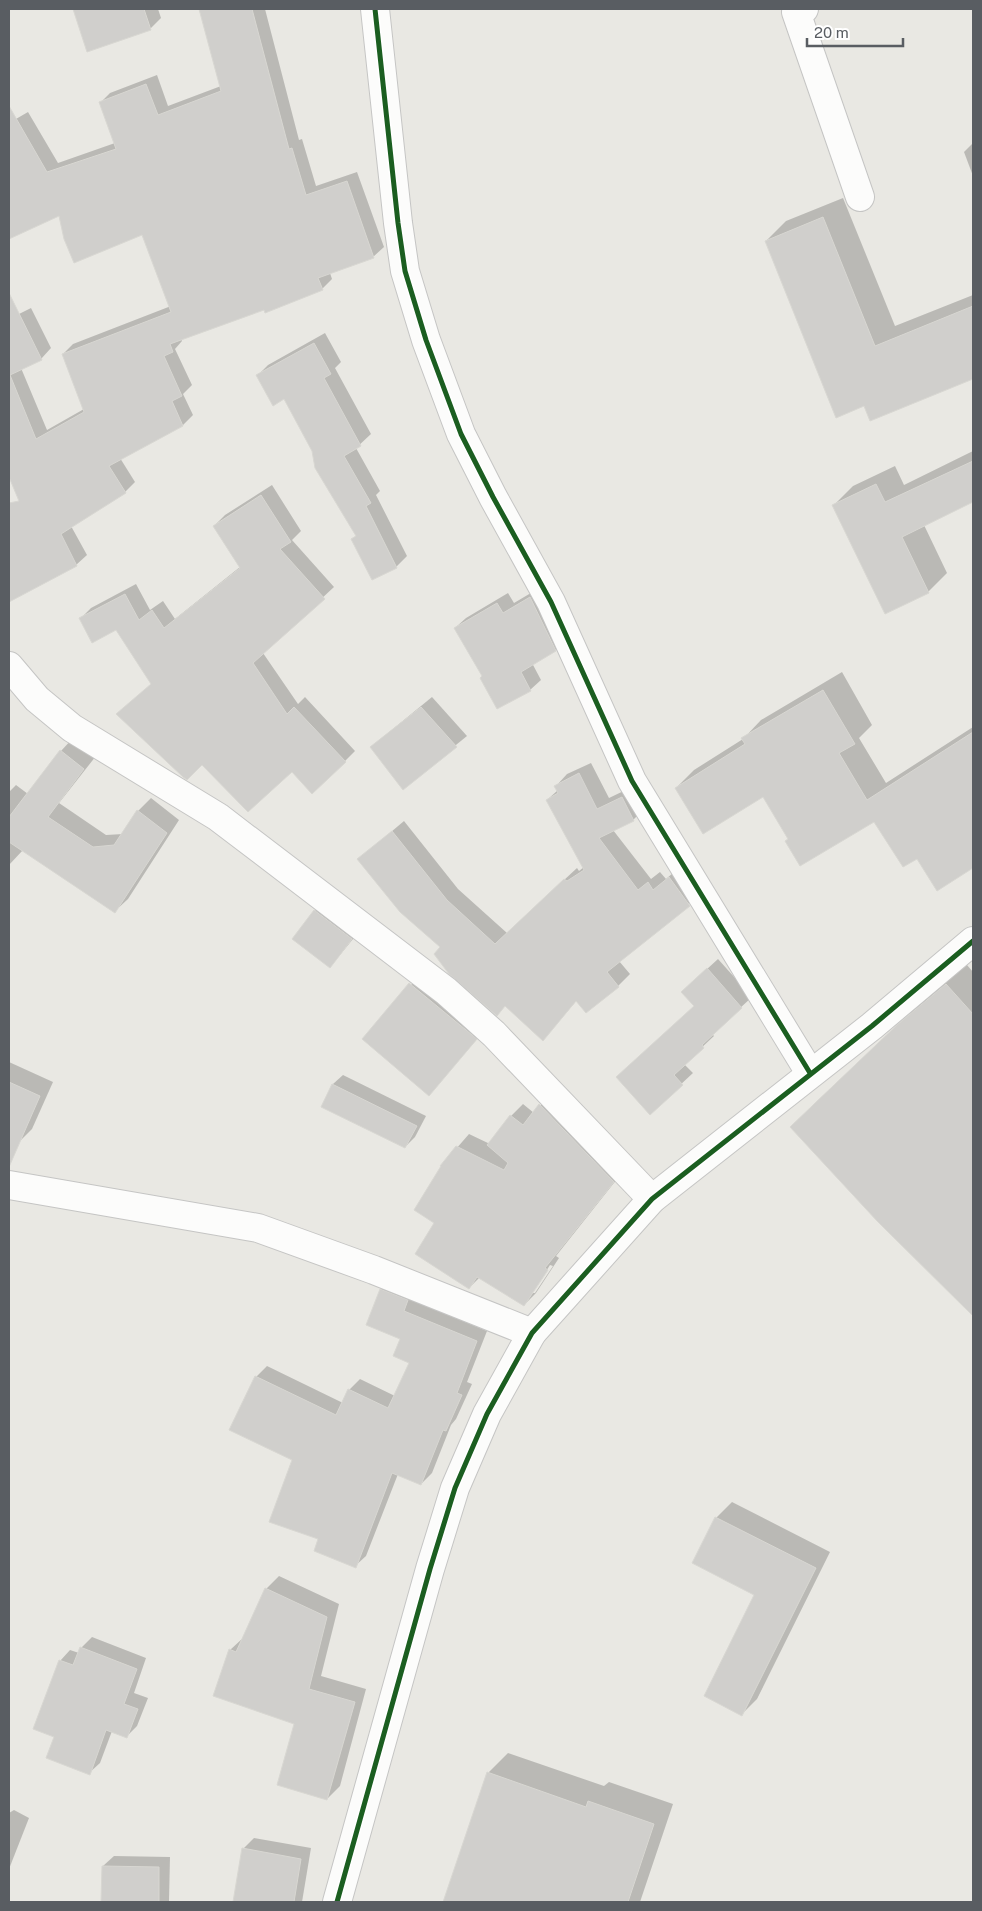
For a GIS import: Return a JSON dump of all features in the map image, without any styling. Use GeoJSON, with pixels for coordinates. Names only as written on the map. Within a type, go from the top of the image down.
{"type":"FeatureCollection","features":[{"type":"Feature","properties":{"kind":"street"},"geometry":{"type":"LineString","coordinates":[[374,9],[405,271],[426,340],[458,426],[493,497],[551,602],[632,781],[810,1073]]}},
{"type":"Feature","properties":{"kind":"street"},"geometry":{"type":"LineString","coordinates":[[804,9],[796,12],[860,197]]}},
{"type":"Feature","properties":{"kind":"street"},"geometry":{"type":"LineString","coordinates":[[9,666],[37,699],[72,728],[218,817],[446,991],[494,1034],[652,1199]]}},
{"type":"Feature","properties":{"kind":"street"},"geometry":{"type":"LineString","coordinates":[[337,1902],[427,1578],[455,1488],[487,1414],[532,1333],[652,1199],[872,1026],[973,941]]}},
{"type":"Feature","properties":{"kind":"street"},"geometry":{"type":"LineString","coordinates":[[9,1184],[258,1228],[374,1270],[532,1333]]}},
{"type":"Feature","properties":{"kind":"building"},"geometry":{"type":"Polygon","coordinates":[[[73,9],[144,9],[151,30],[87,52],[73,9]]]}},
{"type":"Feature","properties":{"kind":"building"},"geometry":{"type":"Polygon","coordinates":[[[199,9],[252,9],[289,149],[292,148],[306,195],[347,181],[374,258],[318,278],[323,290],[265,313],[264,310],[170,344],[173,352],[164,356],[182,396],[172,401],[183,426],[109,466],[126,493],[61,534],[77,566],[9,602],[9,503],[19,501],[9,477],[9,293],[42,360],[10,375],[36,439],[84,412],[62,354],[171,312],[142,235],[74,263],[64,239],[59,216],[9,239],[9,106],[47,172],[116,149],[99,102],[146,84],[158,115],[221,91],[199,9]]]}},
{"type":"Feature","properties":{"kind":"building"},"geometry":{"type":"Polygon","coordinates":[[[823,217],[875,346],[973,306],[973,379],[870,421],[864,406],[836,418],[765,241],[823,217]]]}},
{"type":"Feature","properties":{"kind":"building"},"geometry":{"type":"Polygon","coordinates":[[[314,343],[331,374],[324,378],[361,446],[344,456],[371,503],[366,506],[397,568],[372,580],[351,539],[356,536],[315,468],[312,451],[284,399],[273,406],[256,375],[314,343]]]}},
{"type":"Feature","properties":{"kind":"building"},"geometry":{"type":"Polygon","coordinates":[[[973,461],[973,502],[902,537],[929,593],[885,614],[832,505],[876,484],[885,502],[973,461]]]}},
{"type":"Feature","properties":{"kind":"building"},"geometry":{"type":"Polygon","coordinates":[[[261,495],[291,542],[280,549],[325,599],[253,663],[287,714],[294,707],[346,762],[312,794],[292,772],[248,812],[202,765],[187,780],[116,714],[151,684],[116,630],[92,643],[79,618],[125,594],[139,620],[152,610],[164,628],[240,568],[213,526],[261,495]]]}},
{"type":"Feature","properties":{"kind":"building"},"geometry":{"type":"Polygon","coordinates":[[[530,597],[556,651],[521,672],[531,691],[497,709],[480,678],[482,676],[454,628],[497,603],[503,613],[530,597]]]}},
{"type":"Feature","properties":{"kind":"building"},"geometry":{"type":"Polygon","coordinates":[[[823,690],[855,744],[839,753],[867,800],[973,732],[973,868],[937,891],[917,859],[903,867],[874,822],[800,866],[785,841],[788,839],[763,797],[703,834],[675,788],[745,744],[741,738],[823,690]]]}},
{"type":"Feature","properties":{"kind":"building"},"geometry":{"type":"Polygon","coordinates":[[[421,707],[457,747],[403,790],[370,747],[421,707]]]}},
{"type":"Feature","properties":{"kind":"building"},"geometry":{"type":"Polygon","coordinates":[[[60,750],[84,769],[48,817],[93,847],[114,845],[137,810],[167,833],[115,913],[9,842],[9,817],[60,750]]]}},
{"type":"Feature","properties":{"kind":"building"},"geometry":{"type":"Polygon","coordinates":[[[579,773],[597,809],[622,797],[634,821],[599,838],[638,890],[648,882],[653,890],[669,877],[690,906],[607,972],[619,987],[586,1013],[576,1001],[543,1041],[505,1006],[497,1016],[449,974],[434,954],[440,947],[400,912],[357,859],[392,831],[447,900],[495,944],[564,879],[567,881],[584,870],[546,800],[558,793],[554,786],[579,773]]]}},
{"type":"Feature","properties":{"kind":"building"},"geometry":{"type":"Polygon","coordinates":[[[314,910],[352,939],[330,968],[292,939],[314,910]]]}},
{"type":"Feature","properties":{"kind":"building"},"geometry":{"type":"Polygon","coordinates":[[[707,968],[742,1008],[702,1045],[704,1048],[674,1075],[683,1085],[650,1115],[616,1077],[694,1006],[681,992],[707,968]]]}},
{"type":"Feature","properties":{"kind":"building"},"geometry":{"type":"Polygon","coordinates":[[[409,983],[477,1039],[429,1096],[362,1039],[409,983]]]}},
{"type":"Feature","properties":{"kind":"building"},"geometry":{"type":"Polygon","coordinates":[[[946,984],[973,1014],[973,1316],[878,1222],[790,1127],[897,1025],[946,984]]]}},
{"type":"Feature","properties":{"kind":"building"},"geometry":{"type":"Polygon","coordinates":[[[9,1082],[40,1096],[9,1167],[9,1082]]]}},
{"type":"Feature","properties":{"kind":"building"},"geometry":{"type":"Polygon","coordinates":[[[332,1084],[417,1126],[405,1148],[321,1107],[332,1084]]]}},
{"type":"Feature","properties":{"kind":"building"},"geometry":{"type":"Polygon","coordinates":[[[539,1104],[614,1182],[545,1268],[548,1270],[524,1306],[477,1277],[469,1289],[415,1254],[434,1223],[414,1210],[440,1166],[456,1146],[504,1170],[508,1163],[487,1145],[510,1115],[523,1125],[539,1104]]]}},
{"type":"Feature","properties":{"kind":"building"},"geometry":{"type":"Polygon","coordinates":[[[380,1289],[408,1300],[404,1311],[477,1341],[457,1393],[462,1395],[446,1431],[443,1430],[421,1485],[392,1473],[356,1568],[314,1551],[318,1539],[269,1522],[292,1460],[229,1430],[255,1376],[336,1415],[348,1389],[388,1408],[409,1363],[393,1356],[400,1339],[366,1325],[380,1289]]]}},
{"type":"Feature","properties":{"kind":"building"},"geometry":{"type":"Polygon","coordinates":[[[715,1517],[816,1568],[742,1716],[704,1696],[754,1595],[692,1563],[715,1517]]]}},
{"type":"Feature","properties":{"kind":"building"},"geometry":{"type":"Polygon","coordinates":[[[265,1588],[327,1617],[309,1689],[355,1702],[327,1800],[277,1785],[294,1724],[213,1696],[229,1649],[236,1652],[265,1588]]]}},
{"type":"Feature","properties":{"kind":"building"},"geometry":{"type":"Polygon","coordinates":[[[80,1647],[137,1669],[124,1704],[138,1709],[127,1738],[106,1730],[90,1775],[46,1758],[54,1737],[33,1729],[59,1660],[73,1665],[80,1647]]]}},
{"type":"Feature","properties":{"kind":"building"},"geometry":{"type":"Polygon","coordinates":[[[487,1772],[586,1807],[588,1801],[654,1824],[628,1902],[443,1902],[487,1772]]]}},
{"type":"Feature","properties":{"kind":"building"},"geometry":{"type":"Polygon","coordinates":[[[242,1848],[301,1859],[294,1902],[233,1902],[242,1848]]]}},
{"type":"Feature","properties":{"kind":"building"},"geometry":{"type":"Polygon","coordinates":[[[102,1866],[159,1867],[159,1902],[101,1902],[102,1866]]]}},
{"type":"Feature","properties":{"kind":"cycle path"},"geometry":{"type":"LineString","coordinates":[[375,9],[405,271],[426,340],[461,434],[493,497],[551,602],[632,781],[810,1073]]}},
{"type":"Feature","properties":{"kind":"cycle path"},"geometry":{"type":"LineString","coordinates":[[337,1902],[430,1569],[455,1488],[487,1414],[532,1333],[652,1199],[872,1026],[973,941]]}}]}
